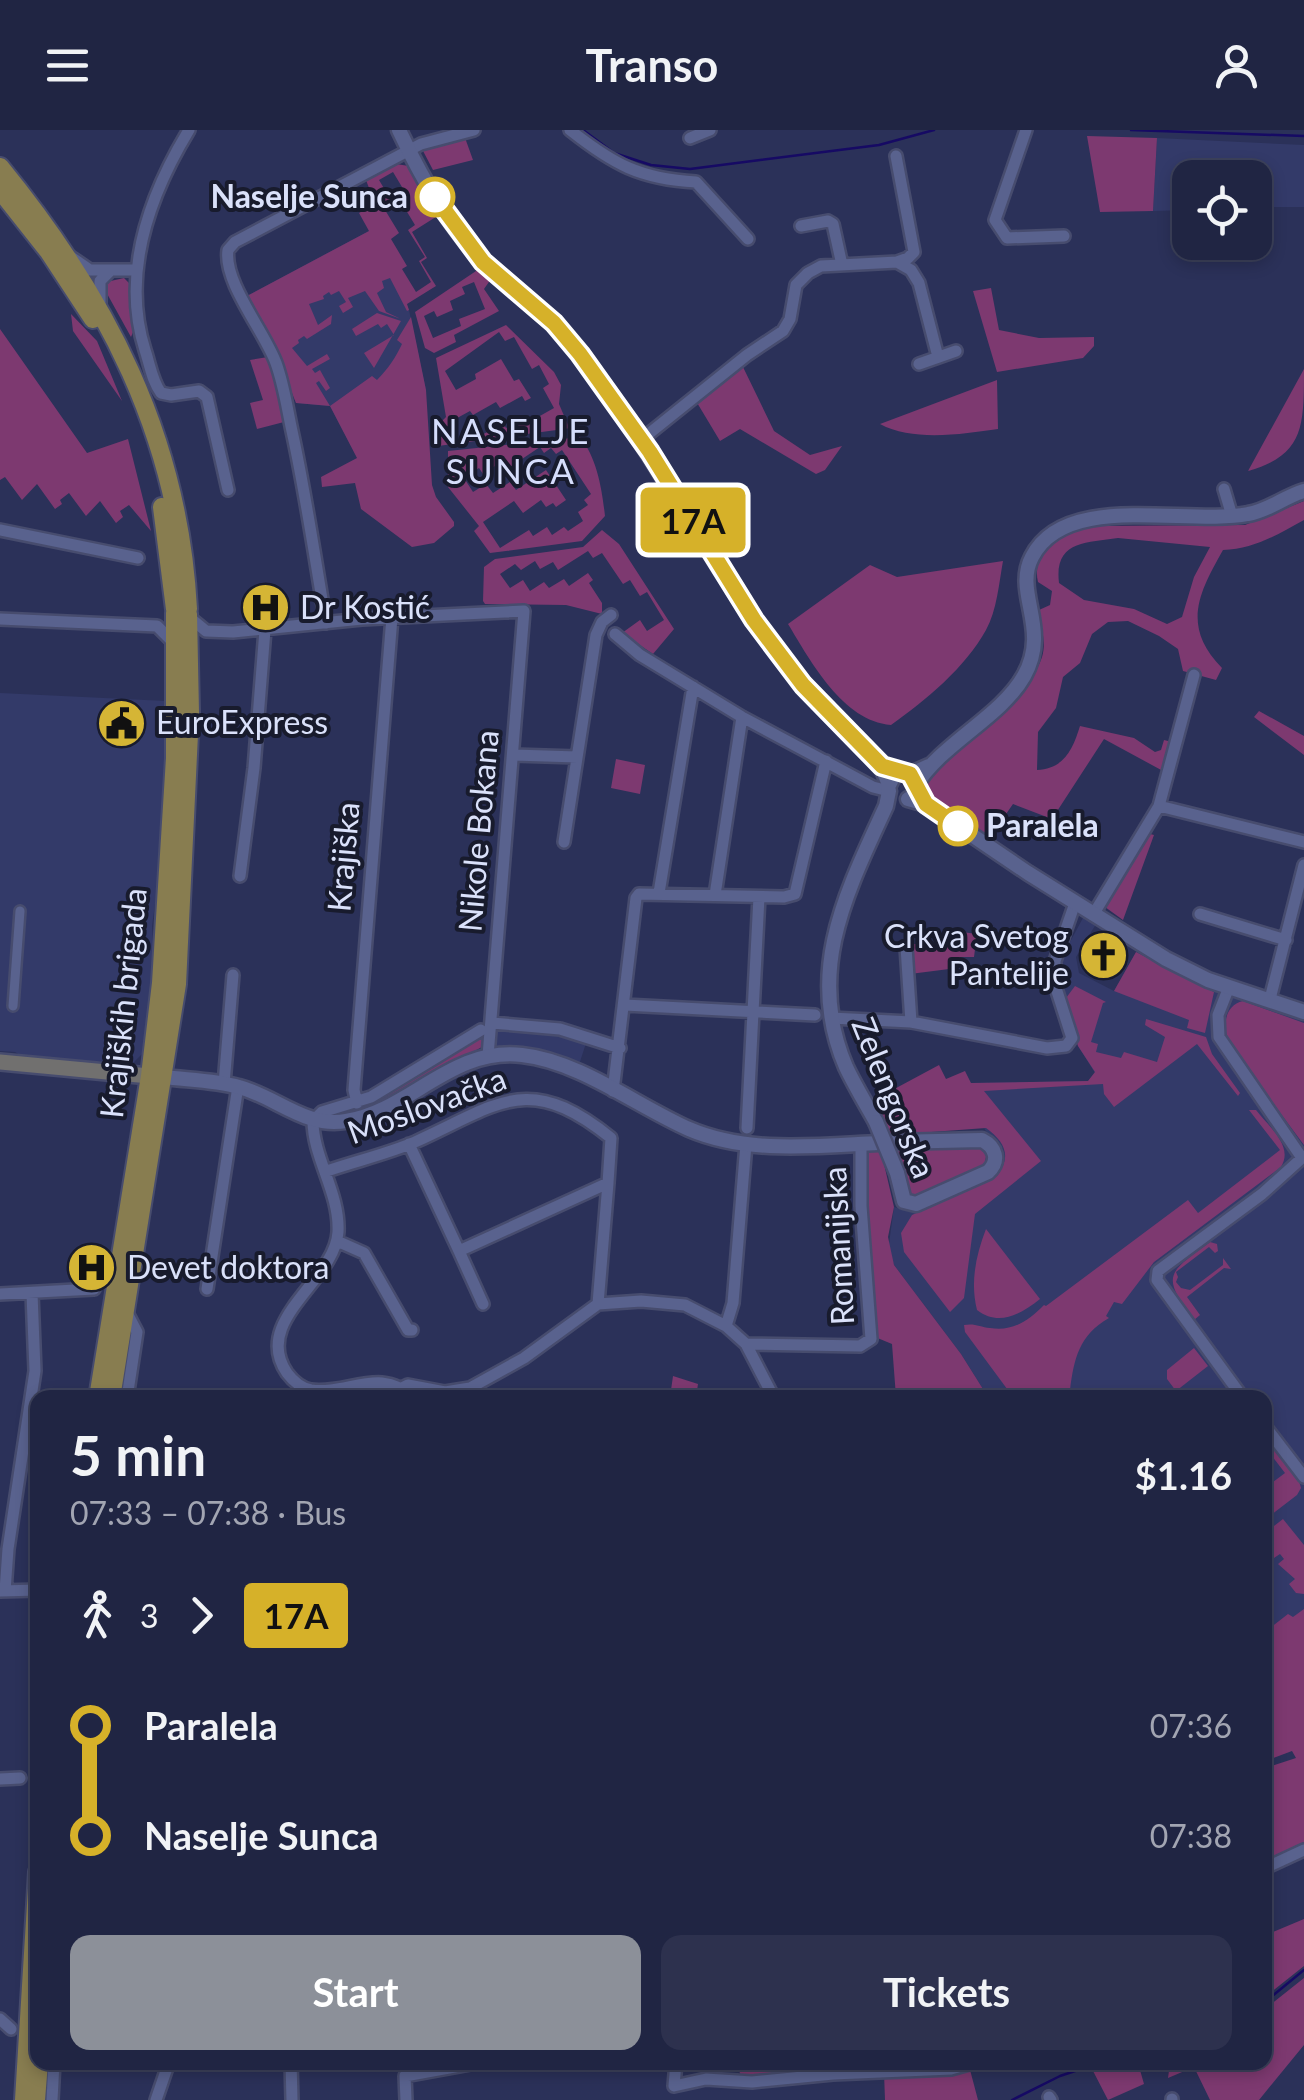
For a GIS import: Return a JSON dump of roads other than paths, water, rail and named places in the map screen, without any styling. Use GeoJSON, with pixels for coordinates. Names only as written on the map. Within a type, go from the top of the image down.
{"type":"FeatureCollection","features":[{"type":"Feature","properties":{"kind":"main road","name":"Krajiških brigada"},"geometry":{"type":"LineString","coordinates":[[0,167],[68,255],[100,307],[135,381],[165,469],[184,555],[179,610]]}},
{"type":"Feature","properties":{"kind":"main road","name":"Krajiških brigada"},"geometry":{"type":"LineString","coordinates":[[0,190],[83,301],[118,368],[157,486],[184,651],[182,922],[99,1390]]}},
{"type":"Feature","properties":{"kind":"main road"},"geometry":{"type":"LineString","coordinates":[[0,1062],[157,1076]]}},
{"type":"Feature","properties":{"kind":"main road","name":"Krajiških brigada"},"geometry":{"type":"LineString","coordinates":[[112,1390],[157,1076]]}},
{"type":"Feature","properties":{"kind":"main road"},"geometry":{"type":"LineString","coordinates":[[24,2100],[30,2002]]}},
{"type":"Feature","properties":{"kind":"main road"},"geometry":{"type":"LineString","coordinates":[[36,2100],[38,2070]]}},
{"type":"Feature","properties":{"kind":"street"},"geometry":{"type":"LineString","coordinates":[[189,130],[153,203],[136,270],[141,339],[162,393],[170,396],[200,390],[207,397],[228,490]]}},
{"type":"Feature","properties":{"kind":"street"},"geometry":{"type":"LineString","coordinates":[[399,130],[447,216],[474,252],[562,331],[641,440],[779,654],[900,789],[1166,959],[1228,987],[1304,1012]]}},
{"type":"Feature","properties":{"kind":"street"},"geometry":{"type":"LineString","coordinates":[[326,623],[308,504],[280,376],[226,256],[240,239],[424,142],[474,130]]}},
{"type":"Feature","properties":{"kind":"street"},"geometry":{"type":"LineString","coordinates":[[570,130],[614,162],[658,178],[696,182],[748,239]]}},
{"type":"Feature","properties":{"kind":"street"},"geometry":{"type":"LineString","coordinates":[[690,138],[710,130]]}},
{"type":"Feature","properties":{"kind":"street"},"geometry":{"type":"LineString","coordinates":[[1025,132],[995,214],[997,225],[1012,239],[1064,236]]}},
{"type":"Feature","properties":{"kind":"street"},"geometry":{"type":"LineString","coordinates":[[641,440],[783,331],[802,277],[821,266],[875,266],[911,257],[914,252],[896,156]]}},
{"type":"Feature","properties":{"kind":"street"},"geometry":{"type":"LineString","coordinates":[[801,226],[828,221],[833,224],[842,265]]}},
{"type":"Feature","properties":{"kind":"street"},"geometry":{"type":"LineString","coordinates":[[68,255],[90,270],[136,270]]}},
{"type":"Feature","properties":{"kind":"street"},"geometry":{"type":"LineString","coordinates":[[897,262],[918,278],[938,357]]}},
{"type":"Feature","properties":{"kind":"street"},"geometry":{"type":"LineString","coordinates":[[100,307],[100,281],[111,270]]}},
{"type":"Feature","properties":{"kind":"street"},"geometry":{"type":"LineString","coordinates":[[919,364],[956,351]]}},
{"type":"Feature","properties":{"kind":"street"},"geometry":{"type":"LineString","coordinates":[[1224,488],[1232,516]]}},
{"type":"Feature","properties":{"kind":"street"},"geometry":{"type":"LineString","coordinates":[[615,634],[640,655],[742,717],[877,789],[900,789],[1015,688],[1025,674],[1035,643],[1026,581],[1028,565],[1054,531],[1084,519],[1232,516],[1262,510],[1304,491]]}},
{"type":"Feature","properties":{"kind":"street"},"geometry":{"type":"LineString","coordinates":[[0,530],[138,558]]}},
{"type":"Feature","properties":{"kind":"street"},"geometry":{"type":"LineString","coordinates":[[0,619],[160,626],[179,610],[206,631],[266,630],[392,617]]}},
{"type":"Feature","properties":{"kind":"street","name":"Nikole Bokana"},"geometry":{"type":"LineString","coordinates":[[392,617],[524,611],[514,754],[486,1027],[488,1056]]}},
{"type":"Feature","properties":{"kind":"street"},"geometry":{"type":"LineString","coordinates":[[564,842],[596,634],[611,614]]}},
{"type":"Feature","properties":{"kind":"street","name":"Krajiška"},"geometry":{"type":"LineString","coordinates":[[357,1102],[354,1090],[362,961],[392,617]]}},
{"type":"Feature","properties":{"kind":"street"},"geometry":{"type":"LineString","coordinates":[[160,626],[184,651],[206,631]]}},
{"type":"Feature","properties":{"kind":"street"},"geometry":{"type":"LineString","coordinates":[[240,876],[266,630]]}},
{"type":"Feature","properties":{"kind":"street"},"geometry":{"type":"LineString","coordinates":[[1093,915],[1159,806],[1194,675]]}},
{"type":"Feature","properties":{"kind":"street"},"geometry":{"type":"LineString","coordinates":[[659,893],[693,687]]}},
{"type":"Feature","properties":{"kind":"street"},"geometry":{"type":"LineString","coordinates":[[715,895],[742,717]]}},
{"type":"Feature","properties":{"kind":"street"},"geometry":{"type":"LineString","coordinates":[[514,754],[576,757]]}},
{"type":"Feature","properties":{"kind":"street"},"geometry":{"type":"LineString","coordinates":[[613,1091],[636,898],[639,894],[659,893],[759,897],[795,894],[826,761]]}},
{"type":"Feature","properties":{"kind":"street","name":"Zelengorska"},"geometry":{"type":"LineString","coordinates":[[313,1120],[342,1122],[364,1116],[456,1067],[488,1056],[536,1058],[686,1128],[746,1144],[861,1144],[885,1143],[982,1140],[995,1154],[994,1165],[988,1172],[916,1204],[904,1201],[890,1149],[876,1122],[845,1066],[831,1018],[829,985],[836,921],[900,789]]}},
{"type":"Feature","properties":{"kind":"street"},"geometry":{"type":"LineString","coordinates":[[1159,806],[1304,842]]}},
{"type":"Feature","properties":{"kind":"street"},"geometry":{"type":"LineString","coordinates":[[1270,999],[1304,865]]}},
{"type":"Feature","properties":{"kind":"street"},"geometry":{"type":"LineString","coordinates":[[746,1128],[759,897]]}},
{"type":"Feature","properties":{"kind":"street"},"geometry":{"type":"LineString","coordinates":[[831,1018],[912,1022],[1047,1048],[1071,1043],[1056,985],[1055,961],[1074,903]]}},
{"type":"Feature","properties":{"kind":"street"},"geometry":{"type":"LineString","coordinates":[[13,1006],[20,912]]}},
{"type":"Feature","properties":{"kind":"street"},"geometry":{"type":"LineString","coordinates":[[1200,914],[1286,940]]}},
{"type":"Feature","properties":{"kind":"street"},"geometry":{"type":"LineString","coordinates":[[906,947],[912,1022]]}},
{"type":"Feature","properties":{"kind":"street"},"geometry":{"type":"LineString","coordinates":[[207,1290],[231,1085],[233,975]]}},
{"type":"Feature","properties":{"kind":"street"},"geometry":{"type":"LineString","coordinates":[[1228,987],[1218,1015],[1218,1037],[1303,1159],[1158,1271],[1161,1288],[1237,1390]]}},
{"type":"Feature","properties":{"kind":"street"},"geometry":{"type":"LineString","coordinates":[[625,1005],[815,1014]]}},
{"type":"Feature","properties":{"kind":"street"},"geometry":{"type":"LineString","coordinates":[[313,1120],[324,1112],[357,1102],[486,1027],[560,1028],[620,1048]]}},
{"type":"Feature","properties":{"kind":"street"},"geometry":{"type":"LineString","coordinates":[[157,1076],[231,1085],[313,1120]]}},
{"type":"Feature","properties":{"kind":"street","name":"Moslovačka"},"geometry":{"type":"LineString","coordinates":[[327,1171],[409,1144],[502,1103],[525,1098],[564,1108],[610,1138],[608,1184]]}},
{"type":"Feature","properties":{"kind":"street"},"geometry":{"type":"LineString","coordinates":[[313,1120],[337,1212],[337,1241],[326,1268],[286,1318],[279,1340],[281,1362],[306,1389],[377,1381],[402,1388],[408,1385],[434,1390]]}},
{"type":"Feature","properties":{"kind":"street"},"geometry":{"type":"LineString","coordinates":[[409,1144],[483,1304]]}},
{"type":"Feature","properties":{"kind":"street"},"geometry":{"type":"LineString","coordinates":[[726,1326],[734,1303],[746,1144]]}},
{"type":"Feature","properties":{"kind":"street","name":"Romanijska"},"geometry":{"type":"LineString","coordinates":[[746,1344],[860,1346],[871,1340],[861,1206],[861,1144]]}},
{"type":"Feature","properties":{"kind":"street"},"geometry":{"type":"LineString","coordinates":[[459,1251],[608,1184],[598,1304]]}},
{"type":"Feature","properties":{"kind":"street"},"geometry":{"type":"LineString","coordinates":[[337,1241],[364,1253],[395,1312],[412,1330]]}},
{"type":"Feature","properties":{"kind":"street"},"geometry":{"type":"LineString","coordinates":[[0,1294],[94,1289]]}},
{"type":"Feature","properties":{"kind":"street"},"geometry":{"type":"LineString","coordinates":[[32,1292],[32,1390]]}},
{"type":"Feature","properties":{"kind":"street"},"geometry":{"type":"LineString","coordinates":[[458,1390],[470,1388],[524,1358],[598,1304],[626,1301],[685,1304],[726,1326],[746,1344],[770,1390]]}},
{"type":"Feature","properties":{"kind":"street"},"geometry":{"type":"LineString","coordinates":[[125,1310],[138,1332],[128,1390]]}},
{"type":"Feature","properties":{"kind":"street"},"geometry":{"type":"LineString","coordinates":[[30,1404],[3,1591],[30,1590]]}},
{"type":"Feature","properties":{"kind":"street"},"geometry":{"type":"LineString","coordinates":[[1272,1435],[1304,1477]]}},
{"type":"Feature","properties":{"kind":"street"},"geometry":{"type":"LineString","coordinates":[[0,1779],[20,1778]]}},
{"type":"Feature","properties":{"kind":"street"},"geometry":{"type":"LineString","coordinates":[[1272,1865],[1304,1850]]}},
{"type":"Feature","properties":{"kind":"street"},"geometry":{"type":"LineString","coordinates":[[0,2019],[11,2029]]}},
{"type":"Feature","properties":{"kind":"street"},"geometry":{"type":"LineString","coordinates":[[52,2100],[54,2070]]}},
{"type":"Feature","properties":{"kind":"street"},"geometry":{"type":"LineString","coordinates":[[156,2100],[166,2070]]}},
{"type":"Feature","properties":{"kind":"street"},"geometry":{"type":"LineString","coordinates":[[291,2070],[292,2100]]}},
{"type":"Feature","properties":{"kind":"street"},"geometry":{"type":"LineString","coordinates":[[404,2070],[406,2100]]}},
{"type":"Feature","properties":{"kind":"street"},"geometry":{"type":"LineString","coordinates":[[675,2070],[674,2086],[706,2079],[752,2082],[928,2070]]}},
{"type":"Feature","properties":{"kind":"waterway"},"geometry":{"type":"LineString","coordinates":[[583,130],[614,153],[651,165],[690,169],[879,145],[934,130]]}},
{"type":"Feature","properties":{"kind":"waterway"},"geometry":{"type":"LineString","coordinates":[[1131,130],[1304,136]]}},
{"type":"Feature","properties":{"kind":"waterway"},"geometry":{"type":"LineString","coordinates":[[1272,1996],[1304,1970]]}},
{"type":"Feature","properties":{"kind":"waterway"},"geometry":{"type":"LineString","coordinates":[[1012,2100],[1078,2070]]}},
{"type":"Feature","properties":{"kind":"place","name":"Naselje Sunca"},"geometry":{"type":"Point","coordinates":[435,197]}},
{"type":"Feature","properties":{"kind":"place","name":"Dr Kostić"},"geometry":{"type":"Point","coordinates":[265,608]}},
{"type":"Feature","properties":{"kind":"place","name":"EuroExpress"},"geometry":{"type":"Point","coordinates":[121,723]}},
{"type":"Feature","properties":{"kind":"place","name":"Paralela"},"geometry":{"type":"Point","coordinates":[958,826]}},
{"type":"Feature","properties":{"kind":"place","name":"Crkva Svetog Pantelije"},"geometry":{"type":"Point","coordinates":[1104,955]}},
{"type":"Feature","properties":{"kind":"place","name":"Devet doktora"},"geometry":{"type":"Point","coordinates":[92,1268]}},
{"type":"Feature","properties":{"kind":"district","name":"NASELJE SUNCA"},"geometry":{"type":"Point","coordinates":[511,452]}}]}
